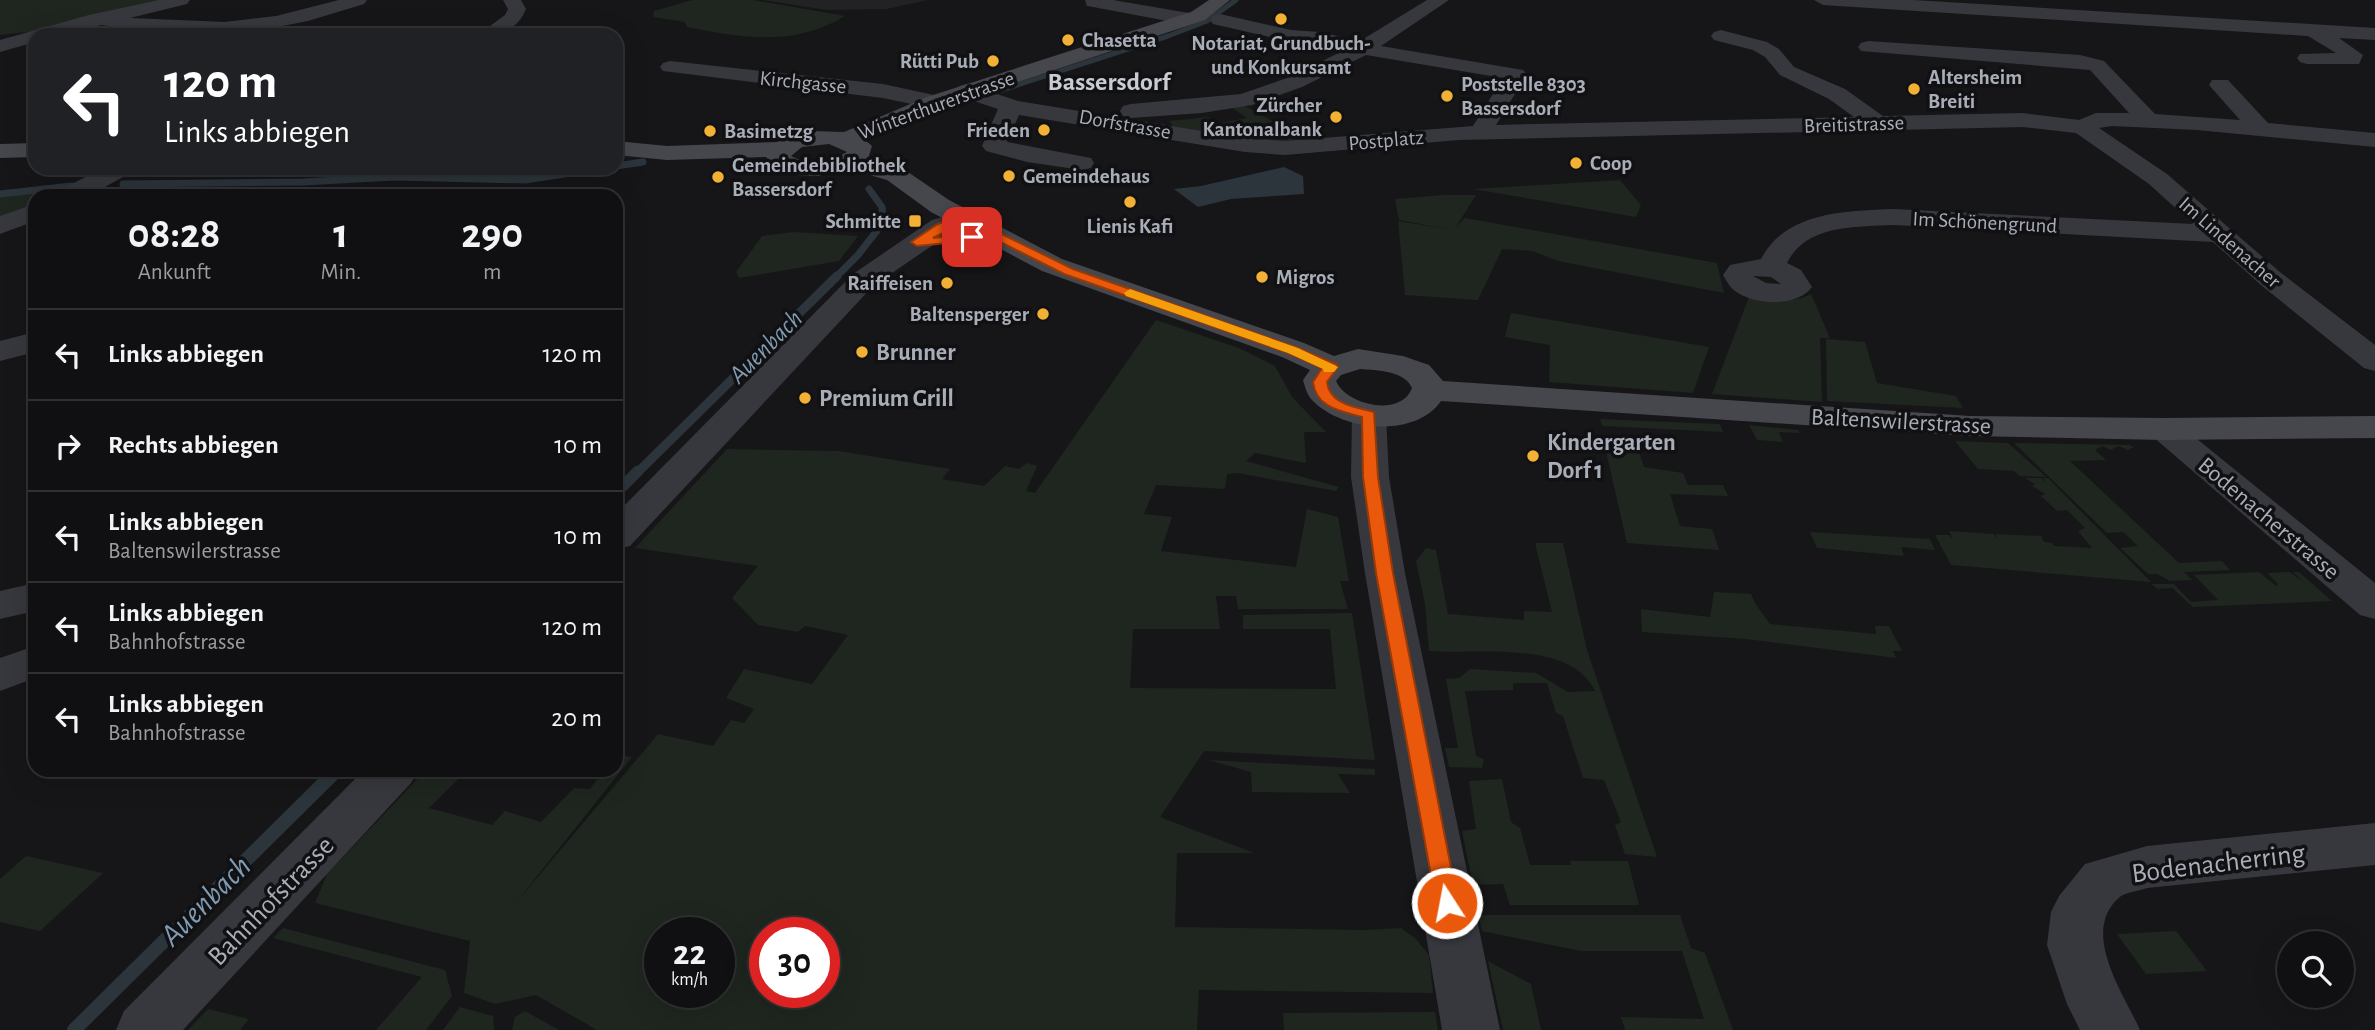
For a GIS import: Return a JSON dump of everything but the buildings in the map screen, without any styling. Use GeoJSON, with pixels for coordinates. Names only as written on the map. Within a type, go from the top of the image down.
{"type":"FeatureCollection","features":[{"type":"Feature","properties":{"kind":"main road","name":"Winterthurerstrasse"},"geometry":{"type":"LineString","coordinates":[[623,149],[667,153],[782,149],[778,158],[782,162],[799,168],[827,167],[848,150],[934,102],[1189,19],[1210,10],[1221,0]]}},
{"type":"Feature","properties":{"kind":"main road"},"geometry":{"type":"LineString","coordinates":[[0,151],[28,150]]}},
{"type":"Feature","properties":{"kind":"main road"},"geometry":{"type":"LineString","coordinates":[[848,150],[896,176],[964,219],[1074,274],[1293,350],[1331,367]]}},
{"type":"Feature","properties":{"kind":"main road"},"geometry":{"type":"LineString","coordinates":[[1358,359],[1391,362],[1418,373],[1428,390],[1420,404],[1410,410],[1369,415],[1338,406],[1327,399],[1321,391],[1320,382],[1323,374],[1331,367],[1358,359]]}},
{"type":"Feature","properties":{"kind":"main road","name":"Baltenswilerstrasse"},"geometry":{"type":"LineString","coordinates":[[1428,390],[1601,400],[1840,419],[2010,427],[2375,427]]}},
{"type":"Feature","properties":{"kind":"street"},"geometry":{"type":"LineString","coordinates":[[65,28],[181,0]]}},
{"type":"Feature","properties":{"kind":"street"},"geometry":{"type":"LineString","coordinates":[[96,19],[152,28],[216,27],[301,17],[358,0]]}},
{"type":"Feature","properties":{"kind":"street"},"geometry":{"type":"LineString","coordinates":[[498,28],[513,18],[517,9],[512,0]]}},
{"type":"Feature","properties":{"kind":"street"},"geometry":{"type":"LineString","coordinates":[[1082,116],[1241,100],[1266,94],[1365,48],[1440,0]]}},
{"type":"Feature","properties":{"kind":"street"},"geometry":{"type":"LineString","coordinates":[[1823,0],[2375,34]]}},
{"type":"Feature","properties":{"kind":"street"},"geometry":{"type":"LineString","coordinates":[[1093,2],[1189,19]]}},
{"type":"Feature","properties":{"kind":"street"},"geometry":{"type":"LineString","coordinates":[[2367,15],[2364,24],[2375,34]]}},
{"type":"Feature","properties":{"kind":"street"},"geometry":{"type":"LineString","coordinates":[[1220,20],[1291,36],[1320,38],[1516,75],[1484,124],[1487,133]]}},
{"type":"Feature","properties":{"kind":"street"},"geometry":{"type":"LineString","coordinates":[[2307,58],[2352,60],[2353,55],[2313,30]]}},
{"type":"Feature","properties":{"kind":"street"},"geometry":{"type":"LineString","coordinates":[[1721,36],[1760,46],[1772,53],[1787,71],[1837,94],[1877,123]]}},
{"type":"Feature","properties":{"kind":"street"},"geometry":{"type":"LineString","coordinates":[[0,46],[28,38]]}},
{"type":"Feature","properties":{"kind":"street"},"geometry":{"type":"LineString","coordinates":[[1868,47],[2080,61],[2097,65],[2148,120]]}},
{"type":"Feature","properties":{"kind":"street","name":"Kirchgasse"},"geometry":{"type":"LineString","coordinates":[[670,67],[883,91],[934,102]]}},
{"type":"Feature","properties":{"kind":"street"},"geometry":{"type":"LineString","coordinates":[[2220,85],[2260,128]]}},
{"type":"Feature","properties":{"kind":"street","name":"Dorfstrasse"},"geometry":{"type":"LineString","coordinates":[[967,92],[1014,107],[1082,116],[1245,145],[1292,138]]}},
{"type":"Feature","properties":{"kind":"street"},"geometry":{"type":"LineString","coordinates":[[1014,107],[1004,115],[994,146],[1027,155],[1082,163]]}},
{"type":"Feature","properties":{"kind":"street"},"geometry":{"type":"LineString","coordinates":[[1292,138],[1435,117]]}},
{"type":"Feature","properties":{"kind":"street","name":"Breitistrasse"},"geometry":{"type":"LineString","coordinates":[[1487,133],[2023,120],[2082,127],[2096,120],[2148,120],[2375,140]]}},
{"type":"Feature","properties":{"kind":"street","name":"Im Lindenacher"},"geometry":{"type":"LineString","coordinates":[[2082,127],[2158,179],[2218,234],[2375,361]]}},
{"type":"Feature","properties":{"kind":"street","name":"Postplatz"},"geometry":{"type":"LineString","coordinates":[[1292,138],[1487,133]]}},
{"type":"Feature","properties":{"kind":"street"},"geometry":{"type":"LineString","coordinates":[[83,189],[108,175]]}},
{"type":"Feature","properties":{"kind":"street"},"geometry":{"type":"LineString","coordinates":[[0,226],[28,215]]}},
{"type":"Feature","properties":{"kind":"street","name":"Im Schönengrund"},"geometry":{"type":"LineString","coordinates":[[1772,267],[1776,254],[1787,241],[1811,228],[1849,219],[1894,217],[2218,234]]}},
{"type":"Feature","properties":{"kind":"street"},"geometry":{"type":"LineString","coordinates":[[623,530],[863,280],[942,226],[964,219]]}},
{"type":"Feature","properties":{"kind":"street"},"geometry":{"type":"LineString","coordinates":[[917,242],[995,236]]}},
{"type":"Feature","properties":{"kind":"street"},"geometry":{"type":"LineString","coordinates":[[0,351],[28,344]]}},
{"type":"Feature","properties":{"kind":"street"},"geometry":{"type":"LineString","coordinates":[[1369,415],[1370,477],[1385,573],[1471,1030]]}},
{"type":"Feature","properties":{"kind":"street","name":"Bodenacherstrasse"},"geometry":{"type":"LineString","coordinates":[[2164,429],[2375,605]]}},
{"type":"Feature","properties":{"kind":"street"},"geometry":{"type":"LineString","coordinates":[[0,605],[28,599]]}},
{"type":"Feature","properties":{"kind":"street"},"geometry":{"type":"LineString","coordinates":[[0,675],[28,664]]}},
{"type":"Feature","properties":{"kind":"street","name":"Bahnhofstrasse"},"geometry":{"type":"LineString","coordinates":[[145,1030],[387,777]]}},
{"type":"Feature","properties":{"kind":"street","name":"Bodenacherring"},"geometry":{"type":"LineString","coordinates":[[2111,1030],[2096,1004],[2075,945],[2078,912],[2104,879],[2147,867],[2375,844]]}},
{"type":"Feature","properties":{"kind":"shaded area"},"geometry":{"type":"Polygon","coordinates":[[[0,0],[181,0],[64,28],[28,28],[28,32],[0,35],[0,0]]]}},
{"type":"Feature","properties":{"kind":"shaded area"},"geometry":{"type":"Polygon","coordinates":[[[692,0],[753,0],[845,16],[807,32],[768,37],[708,31],[687,27],[685,22],[653,17],[654,11],[692,0]]]}},
{"type":"Feature","properties":{"kind":"shaded area"},"geometry":{"type":"Polygon","coordinates":[[[763,0],[928,0],[887,9],[826,10],[763,0]]]}},
{"type":"Feature","properties":{"kind":"shaded area"},"geometry":{"type":"Polygon","coordinates":[[[1245,106],[1301,137],[1302,141],[1253,141],[1175,128],[1169,121],[1208,117],[1219,123],[1247,118],[1231,107],[1245,106]]]}},
{"type":"Feature","properties":{"kind":"shaded area"},"geometry":{"type":"Polygon","coordinates":[[[1284,167],[1303,176],[1304,194],[1231,199],[1198,207],[1174,189],[1201,186],[1284,167]]]}},
{"type":"Feature","properties":{"kind":"shaded area"},"geometry":{"type":"Polygon","coordinates":[[[1620,180],[1641,205],[1636,217],[1473,189],[1620,180]]]}},
{"type":"Feature","properties":{"kind":"shaded area"},"geometry":{"type":"Polygon","coordinates":[[[28,192],[28,208],[0,218],[0,195],[28,192]]]}},
{"type":"Feature","properties":{"kind":"shaded area"},"geometry":{"type":"Polygon","coordinates":[[[1476,195],[1456,227],[1465,218],[1717,263],[1724,293],[1558,261],[1533,251],[1502,249],[1478,300],[1405,295],[1398,221],[1453,230],[1399,220],[1395,199],[1476,195]]]}},
{"type":"Feature","properties":{"kind":"shaded area"},"geometry":{"type":"Polygon","coordinates":[[[794,232],[858,236],[839,261],[739,278],[736,272],[762,236],[794,232]]]}},
{"type":"Feature","properties":{"kind":"shaded area"},"geometry":{"type":"Polygon","coordinates":[[[1811,294],[1830,338],[1820,338],[1822,402],[1712,394],[1749,297],[1788,300],[1811,294]]]}},
{"type":"Feature","properties":{"kind":"shaded area"},"geometry":{"type":"Polygon","coordinates":[[[1511,313],[1709,347],[1693,393],[1549,382],[1550,345],[1505,337],[1511,313]]]}},
{"type":"Feature","properties":{"kind":"shaded area"},"geometry":{"type":"Polygon","coordinates":[[[1156,320],[1239,348],[1275,366],[1292,397],[1326,432],[1304,432],[1306,463],[1255,453],[1246,461],[1339,487],[1336,491],[1238,473],[1227,474],[1225,489],[1156,485],[1144,514],[1172,517],[1161,551],[1296,567],[1307,509],[1338,517],[1349,581],[1340,581],[1348,609],[1238,609],[1236,596],[1216,596],[1220,629],[1133,629],[1130,688],[1336,689],[1330,629],[1243,629],[1243,615],[1352,613],[1375,760],[1204,751],[1160,817],[1254,853],[1177,853],[1175,927],[1365,930],[1401,928],[1415,938],[1429,955],[1433,993],[1199,990],[1197,1030],[597,1030],[536,995],[495,1004],[464,993],[470,941],[315,903],[327,874],[419,777],[460,777],[429,808],[492,825],[505,811],[541,822],[574,788],[590,789],[599,777],[616,777],[515,904],[658,734],[713,746],[731,720],[744,723],[754,709],[726,698],[744,669],[812,684],[848,635],[805,626],[798,632],[758,625],[732,598],[758,566],[635,548],[727,449],[839,451],[950,469],[942,479],[984,486],[1005,466],[1019,469],[1027,463],[1037,466],[1026,491],[1035,493],[1156,320]]]}},
{"type":"Feature","properties":{"kind":"shaded area"},"geometry":{"type":"Polygon","coordinates":[[[1826,339],[1865,342],[1877,383],[1956,396],[1963,408],[1827,401],[1826,339]]]}},
{"type":"Feature","properties":{"kind":"shaded area"},"geometry":{"type":"Polygon","coordinates":[[[1600,419],[1720,424],[1723,432],[1602,426],[1600,419]]]}},
{"type":"Feature","properties":{"kind":"shaded area"},"geometry":{"type":"Polygon","coordinates":[[[1749,425],[1798,430],[1800,433],[1779,432],[1783,442],[1757,440],[1749,425]]]}},
{"type":"Feature","properties":{"kind":"shaded area"},"geometry":{"type":"Polygon","coordinates":[[[1955,441],[2008,443],[2046,477],[2020,476],[2014,471],[1978,469],[1955,441]]]}},
{"type":"Feature","properties":{"kind":"shaded area"},"geometry":{"type":"Polygon","coordinates":[[[1604,443],[1637,446],[1644,467],[1683,473],[1688,485],[1723,485],[1728,496],[1670,494],[1680,526],[1712,529],[1719,550],[1627,543],[1604,443]]]}},
{"type":"Feature","properties":{"kind":"shaded area"},"geometry":{"type":"Polygon","coordinates":[[[2014,443],[2129,445],[2134,447],[2128,450],[2118,446],[2111,450],[2102,446],[2095,450],[2106,460],[2070,461],[2179,563],[2222,561],[2230,570],[2184,572],[2192,580],[2170,581],[2157,574],[2148,574],[2120,548],[2138,546],[2123,532],[2107,533],[2014,443]]]}},
{"type":"Feature","properties":{"kind":"shaded area"},"geometry":{"type":"Polygon","coordinates":[[[2025,478],[2041,478],[2046,483],[2043,478],[2048,478],[2151,582],[1951,565],[1935,535],[1949,535],[1953,540],[1949,531],[1993,534],[1998,539],[1995,534],[2041,536],[2044,542],[2054,546],[2092,548],[2078,531],[2085,528],[2067,510],[2057,511],[2041,496],[2045,494],[2025,478]]]}},
{"type":"Feature","properties":{"kind":"shaded area"},"geometry":{"type":"Polygon","coordinates":[[[1810,532],[1930,539],[1935,550],[1901,547],[1904,556],[1817,548],[1810,532]]]}},
{"type":"Feature","properties":{"kind":"shaded area"},"geometry":{"type":"Polygon","coordinates":[[[1535,543],[1563,543],[1587,650],[1657,857],[1625,854],[1615,825],[1621,822],[1604,780],[1583,778],[1563,716],[1556,713],[1547,683],[1513,683],[1513,690],[1465,691],[1476,756],[1484,759],[1482,768],[1449,767],[1445,748],[1458,748],[1446,679],[1459,678],[1470,669],[1536,673],[1568,692],[1595,691],[1583,675],[1566,663],[1545,657],[1521,653],[1429,651],[1425,604],[1416,561],[1426,548],[1436,550],[1448,614],[1524,620],[1524,611],[1552,612],[1535,543]]]}},
{"type":"Feature","properties":{"kind":"shaded area"},"geometry":{"type":"Polygon","coordinates":[[[2259,572],[2276,586],[2278,584],[2267,573],[2290,572],[2306,584],[2293,572],[2299,572],[2332,601],[2193,607],[2172,588],[2158,589],[2151,584],[2174,584],[2191,602],[2218,600],[2194,575],[2259,572]]]}},
{"type":"Feature","properties":{"kind":"shaded area"},"geometry":{"type":"Polygon","coordinates":[[[1714,592],[1751,594],[1770,624],[1876,634],[1875,626],[1889,626],[1902,651],[1893,651],[1896,658],[1746,639],[1642,632],[1641,609],[1710,617],[1714,592]]]}},
{"type":"Feature","properties":{"kind":"shaded area"},"geometry":{"type":"Polygon","coordinates":[[[623,755],[632,757],[623,768],[623,755]]]}},
{"type":"Feature","properties":{"kind":"shaded area"},"geometry":{"type":"Polygon","coordinates":[[[1208,760],[1375,769],[1375,775],[1338,774],[1350,793],[1252,792],[1251,772],[1208,760]]]}},
{"type":"Feature","properties":{"kind":"shaded area"},"geometry":{"type":"Polygon","coordinates":[[[1502,779],[1511,822],[1520,828],[1530,865],[1571,865],[1570,861],[1628,861],[1639,905],[1510,905],[1503,884],[1473,885],[1462,831],[1476,829],[1469,781],[1502,779]]]}},
{"type":"Feature","properties":{"kind":"shaded area"},"geometry":{"type":"Polygon","coordinates":[[[26,856],[103,873],[40,931],[0,922],[0,879],[26,856]]]}},
{"type":"Feature","properties":{"kind":"shaded area"},"geometry":{"type":"Polygon","coordinates":[[[1478,915],[1680,915],[1691,948],[1705,953],[1733,1030],[1625,1030],[1621,1017],[1704,1019],[1682,951],[1581,951],[1482,931],[1478,915]]]}},
{"type":"Feature","properties":{"kind":"shaded area"},"geometry":{"type":"Polygon","coordinates":[[[283,928],[445,970],[452,996],[426,1030],[376,1030],[422,977],[273,938],[283,928]]]}},
{"type":"Feature","properties":{"kind":"shaded area"},"geometry":{"type":"Polygon","coordinates":[[[2176,931],[2207,971],[2146,974],[2117,934],[2176,931]]]}},
{"type":"Feature","properties":{"kind":"shaded area"},"geometry":{"type":"Polygon","coordinates":[[[1488,961],[1531,984],[1541,1030],[1503,1030],[1488,961]]]}},
{"type":"Feature","properties":{"kind":"shaded area"},"geometry":{"type":"Polygon","coordinates":[[[460,1007],[493,1016],[494,1030],[443,1030],[460,1007]]]}},
{"type":"Feature","properties":{"kind":"shaded area"},"geometry":{"type":"Polygon","coordinates":[[[208,1009],[249,1019],[240,1030],[188,1030],[208,1009]]]}},
{"type":"Feature","properties":{"kind":"shaded area"},"geometry":{"type":"Polygon","coordinates":[[[525,1011],[559,1030],[512,1030],[515,1017],[525,1011]]]}},
{"type":"Feature","properties":{"kind":"shaded area"},"geometry":{"type":"Polygon","coordinates":[[[1435,1012],[1438,1030],[1284,1030],[1283,1013],[1435,1012]]]}},
{"type":"Feature","properties":{"kind":"waterway"},"geometry":{"type":"LineString","coordinates":[[1002,90],[1168,36],[1207,21],[1236,0]]}},
{"type":"Feature","properties":{"kind":"waterway"},"geometry":{"type":"LineString","coordinates":[[623,165],[643,162]]}},
{"type":"Feature","properties":{"kind":"waterway"},"geometry":{"type":"LineString","coordinates":[[123,184],[303,182],[394,177],[525,180],[558,175]]}},
{"type":"Feature","properties":{"kind":"waterway"},"geometry":{"type":"LineString","coordinates":[[45,189],[72,186]]}},
{"type":"Feature","properties":{"kind":"waterway","name":"Auenbach"},"geometry":{"type":"LineString","coordinates":[[837,276],[883,223],[882,207],[869,189]]}},
{"type":"Feature","properties":{"kind":"waterway"},"geometry":{"type":"LineString","coordinates":[[0,194],[28,191]]}},
{"type":"Feature","properties":{"kind":"waterway","name":"Auenbach"},"geometry":{"type":"LineString","coordinates":[[637,473],[837,276]]}},
{"type":"Feature","properties":{"kind":"waterway","name":"Auenbach"},"geometry":{"type":"LineString","coordinates":[[623,486],[638,471]]}},
{"type":"Feature","properties":{"kind":"waterway","name":"Auenbach"},"geometry":{"type":"LineString","coordinates":[[74,1030],[330,777]]}},
{"type":"Feature","properties":{"kind":"slow traffic"},"geometry":{"type":"LineString","coordinates":[[1130,293],[1293,350],[1331,367],[1329,369]]}},
{"type":"Feature","properties":{"kind":"place","name":"Notariat, Grundbuch- und Konkursamt"},"geometry":{"type":"Point","coordinates":[1281,19]}},
{"type":"Feature","properties":{"kind":"place","name":"Chasetta"},"geometry":{"type":"Point","coordinates":[1068,40]}},
{"type":"Feature","properties":{"kind":"place","name":"Rütti Pub"},"geometry":{"type":"Point","coordinates":[993,61]}},
{"type":"Feature","properties":{"kind":"place","name":"Altersheim Breiti"},"geometry":{"type":"Point","coordinates":[1914,89]}},
{"type":"Feature","properties":{"kind":"place","name":"Poststelle 8303 Bassersdorf"},"geometry":{"type":"Point","coordinates":[1447,96]}},
{"type":"Feature","properties":{"kind":"place","name":"Zürcher Kantonalbank"},"geometry":{"type":"Point","coordinates":[1336,117]}},
{"type":"Feature","properties":{"kind":"place","name":"Frieden"},"geometry":{"type":"Point","coordinates":[1044,130]}},
{"type":"Feature","properties":{"kind":"place","name":"Basimetzg"},"geometry":{"type":"Point","coordinates":[710,131]}},
{"type":"Feature","properties":{"kind":"place","name":"Coop"},"geometry":{"type":"Point","coordinates":[1576,163]}},
{"type":"Feature","properties":{"kind":"place","name":"Gemeindehaus"},"geometry":{"type":"Point","coordinates":[1009,176]}},
{"type":"Feature","properties":{"kind":"place","name":"Gemeindebibliothek Bassersdorf"},"geometry":{"type":"Point","coordinates":[718,177]}},
{"type":"Feature","properties":{"kind":"place","name":"Lienis Kafi"},"geometry":{"type":"Point","coordinates":[1130,202]}},
{"type":"Feature","properties":{"kind":"place","name":"Schmitte"},"geometry":{"type":"Point","coordinates":[915,221]}},
{"type":"Feature","properties":{"kind":"place","name":"Migros"},"geometry":{"type":"Point","coordinates":[1262,277]}},
{"type":"Feature","properties":{"kind":"place","name":"Raiffeisen"},"geometry":{"type":"Point","coordinates":[947,283]}},
{"type":"Feature","properties":{"kind":"place","name":"Baltensperger"},"geometry":{"type":"Point","coordinates":[1043,314]}},
{"type":"Feature","properties":{"kind":"place","name":"Brunner"},"geometry":{"type":"Point","coordinates":[862,352]}},
{"type":"Feature","properties":{"kind":"place","name":"Premium Grill"},"geometry":{"type":"Point","coordinates":[805,398]}},
{"type":"Feature","properties":{"kind":"place","name":"Kindergarten Dorf 1"},"geometry":{"type":"Point","coordinates":[1533,456]}},
{"type":"Feature","properties":{"kind":"district","name":"Bassersdorf"},"geometry":{"type":"Point","coordinates":[1109,81]}},
{"type":"Feature","properties":{"kind":"route"},"geometry":{"type":"LineString","coordinates":[[972,237],[917,242],[942,226],[964,219],[1068,272],[1293,350],[1331,367],[1323,374],[1320,382],[1321,391],[1327,399],[1353,412],[1369,415],[1370,477],[1385,573],[1447,903]]}}]}
